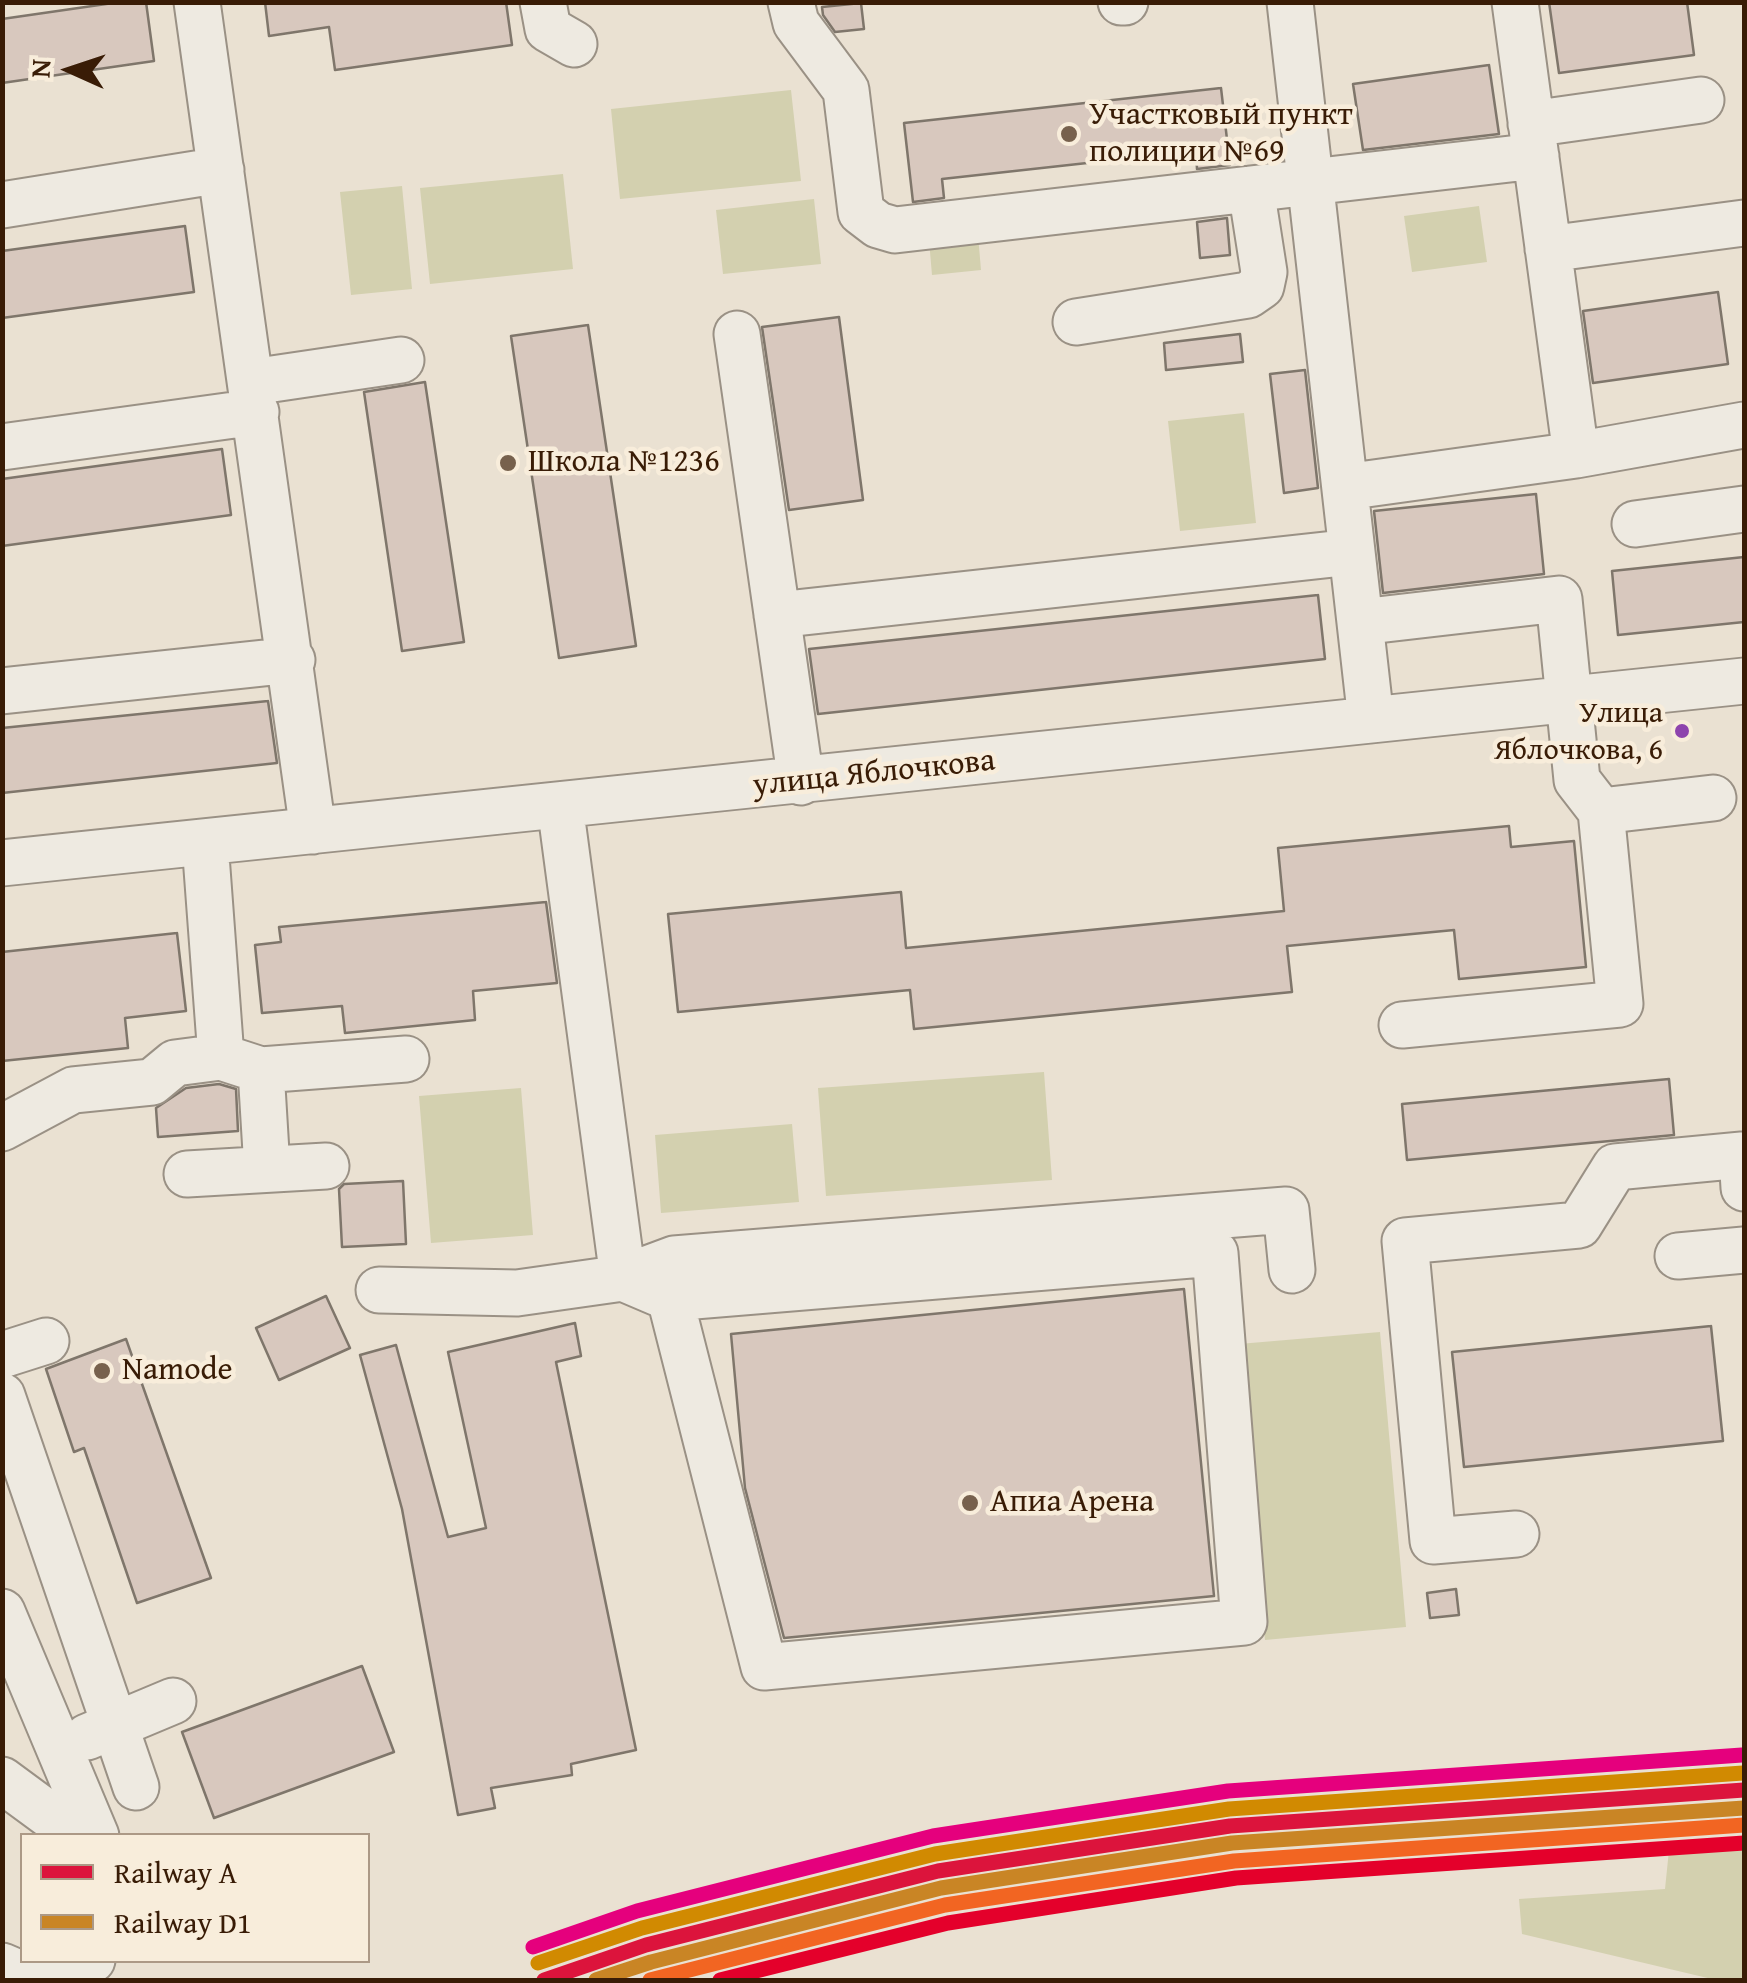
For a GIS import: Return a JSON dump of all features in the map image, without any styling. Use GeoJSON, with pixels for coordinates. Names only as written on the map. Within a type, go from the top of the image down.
{"type":"FeatureCollection","features":[{"type":"Feature","properties":{"kind":"street"},"geometry":{"type":"LineString","coordinates":[[197,2],[313,830]]}},
{"type":"Feature","properties":{"kind":"street"},"geometry":{"type":"LineString","coordinates":[[544,2],[548,28],[574,44]]}},
{"type":"Feature","properties":{"kind":"street"},"geometry":{"type":"LineString","coordinates":[[791,2],[796,24],[846,90],[861,212],[878,226],[894,230],[1310,182],[1534,140],[1701,100]]}},
{"type":"Feature","properties":{"kind":"street"},"geometry":{"type":"LineString","coordinates":[[1290,2],[1372,720]]}},
{"type":"Feature","properties":{"kind":"street"},"geometry":{"type":"LineString","coordinates":[[1515,2],[1576,455]]}},
{"type":"Feature","properties":{"kind":"street"},"geometry":{"type":"LineString","coordinates":[[2,205],[222,170]]}},
{"type":"Feature","properties":{"kind":"street"},"geometry":{"type":"LineString","coordinates":[[1076,322],[1248,294],[1261,286],[1264,272],[1252,188]]}},
{"type":"Feature","properties":{"kind":"street"},"geometry":{"type":"LineString","coordinates":[[1548,249],[1744,222]]}},
{"type":"Feature","properties":{"kind":"street"},"geometry":{"type":"LineString","coordinates":[[737,334],[801,782]]}},
{"type":"Feature","properties":{"kind":"street"},"geometry":{"type":"LineString","coordinates":[[2,447],[254,397],[401,360]]}},
{"type":"Feature","properties":{"kind":"street"},"geometry":{"type":"LineString","coordinates":[[1344,487],[1576,455],[1744,425]]}},
{"type":"Feature","properties":{"kind":"street"},"geometry":{"type":"LineString","coordinates":[[1635,524],[1744,509]]}},
{"type":"Feature","properties":{"kind":"street"},"geometry":{"type":"LineString","coordinates":[[778,615],[1352,552]]}},
{"type":"Feature","properties":{"kind":"street"},"geometry":{"type":"LineString","coordinates":[[1360,622],[1560,599],[1577,780],[1602,810],[1620,1004],[1402,1025]]}},
{"type":"Feature","properties":{"kind":"street"},"geometry":{"type":"LineString","coordinates":[[2,690],[292,660]]}},
{"type":"Feature","properties":{"kind":"street","name":"улица Яблочкова"},"geometry":{"type":"LineString","coordinates":[[2,863],[1744,681]]}},
{"type":"Feature","properties":{"kind":"street"},"geometry":{"type":"LineString","coordinates":[[1602,810],[1714,798]]}},
{"type":"Feature","properties":{"kind":"street"},"geometry":{"type":"LineString","coordinates":[[560,805],[622,1278]]}},
{"type":"Feature","properties":{"kind":"street"},"geometry":{"type":"LineString","coordinates":[[205,842],[241,1064],[267,1169]]}},
{"type":"Feature","properties":{"kind":"street"},"geometry":{"type":"LineString","coordinates":[[2,1128],[72,1090],[152,1082],[175,1063],[406,1059]]}},
{"type":"Feature","properties":{"kind":"street"},"geometry":{"type":"LineString","coordinates":[[1516,1534],[1434,1542],[1405,1241],[1579,1225],[1616,1167],[1742,1155],[1744,1188]]}},
{"type":"Feature","properties":{"kind":"street"},"geometry":{"type":"LineString","coordinates":[[186,1174],[326,1166]]}},
{"type":"Feature","properties":{"kind":"street"},"geometry":{"type":"LineString","coordinates":[[379,1290],[517,1292],[622,1278],[674,1259],[1286,1210],[1292,1270]]}},
{"type":"Feature","properties":{"kind":"street"},"geometry":{"type":"LineString","coordinates":[[1678,1256],[1744,1250]]}},
{"type":"Feature","properties":{"kind":"street"},"geometry":{"type":"LineString","coordinates":[[622,1278],[670,1298],[1216,1252],[1244,1622],[764,1667],[670,1298]]}},
{"type":"Feature","properties":{"kind":"street"},"geometry":{"type":"LineString","coordinates":[[2,1355],[46,1341]]}},
{"type":"Feature","properties":{"kind":"street"},"geometry":{"type":"LineString","coordinates":[[2,1396],[136,1787]]}},
{"type":"Feature","properties":{"kind":"street"},"geometry":{"type":"LineString","coordinates":[[2,1612],[95,1833]]}},
{"type":"Feature","properties":{"kind":"street"},"geometry":{"type":"LineString","coordinates":[[59,1746],[173,1702]]}},
{"type":"Feature","properties":{"kind":"street"},"geometry":{"type":"LineString","coordinates":[[2,1780],[74,1833]]}},
{"type":"Feature","properties":{"kind":"street"},"geometry":{"type":"LineString","coordinates":[[2,1966],[30,1978],[50,1979],[69,1975],[87,1963]]}},
{"type":"Feature","properties":{"kind":"shaded area"},"geometry":{"type":"Polygon","coordinates":[[[791,90],[801,181],[620,199],[611,109],[791,90]]]}},
{"type":"Feature","properties":{"kind":"shaded area"},"geometry":{"type":"Polygon","coordinates":[[[563,174],[573,269],[430,284],[420,188],[563,174]]]}},
{"type":"Feature","properties":{"kind":"shaded area"},"geometry":{"type":"Polygon","coordinates":[[[402,186],[412,289],[351,295],[340,192],[402,186]]]}},
{"type":"Feature","properties":{"kind":"shaded area"},"geometry":{"type":"Polygon","coordinates":[[[814,199],[821,264],[723,274],[716,210],[814,199]]]}},
{"type":"Feature","properties":{"kind":"shaded area"},"geometry":{"type":"Polygon","coordinates":[[[1479,206],[1487,262],[1412,272],[1404,216],[1479,206]]]}},
{"type":"Feature","properties":{"kind":"shaded area"},"geometry":{"type":"Polygon","coordinates":[[[978,235],[981,270],[932,275],[929,240],[978,235]]]}},
{"type":"Feature","properties":{"kind":"shaded area"},"geometry":{"type":"Polygon","coordinates":[[[1244,413],[1256,523],[1180,531],[1168,421],[1244,413]]]}},
{"type":"Feature","properties":{"kind":"shaded area"},"geometry":{"type":"Polygon","coordinates":[[[1044,1072],[1052,1180],[826,1196],[818,1088],[1044,1072]]]}},
{"type":"Feature","properties":{"kind":"shaded area"},"geometry":{"type":"Polygon","coordinates":[[[521,1088],[533,1235],[431,1243],[419,1096],[521,1088]]]}},
{"type":"Feature","properties":{"kind":"shaded area"},"geometry":{"type":"Polygon","coordinates":[[[792,1124],[799,1202],[661,1213],[655,1135],[792,1124]]]}},
{"type":"Feature","properties":{"kind":"shaded area"},"geometry":{"type":"Polygon","coordinates":[[[1380,1332],[1406,1627],[1265,1640],[1239,1344],[1380,1332]]]}},
{"type":"Feature","properties":{"kind":"shaded area"},"geometry":{"type":"Polygon","coordinates":[[[1744,1844],[1744,1980],[1716,1980],[1522,1934],[1519,1899],[1665,1889],[1669,1850],[1744,1844]]]}},
{"type":"Feature","properties":{"kind":"building"},"geometry":{"type":"Polygon","coordinates":[[[120,2],[146,2],[154,61],[2,83],[2,19],[120,2]]]}},
{"type":"Feature","properties":{"kind":"building"},"geometry":{"type":"Polygon","coordinates":[[[265,2],[506,2],[512,45],[335,70],[329,27],[269,36],[265,2]]]}},
{"type":"Feature","properties":{"kind":"building"},"geometry":{"type":"Polygon","coordinates":[[[1549,2],[1687,2],[1694,55],[1559,73],[1549,2]]]}},
{"type":"Feature","properties":{"kind":"building"},"geometry":{"type":"Polygon","coordinates":[[[861,3],[864,29],[835,32],[823,15],[822,7],[861,3]]]}},
{"type":"Feature","properties":{"kind":"building"},"geometry":{"type":"Polygon","coordinates":[[[1489,65],[1499,134],[1363,150],[1353,84],[1489,65]]]}},
{"type":"Feature","properties":{"kind":"building"},"geometry":{"type":"Polygon","coordinates":[[[1221,88],[1230,165],[1197,169],[1196,151],[942,179],[944,198],[913,202],[904,123],[1221,88]]]}},
{"type":"Feature","properties":{"kind":"building"},"geometry":{"type":"Polygon","coordinates":[[[1227,218],[1230,255],[1200,258],[1197,222],[1227,218]]]}},
{"type":"Feature","properties":{"kind":"building"},"geometry":{"type":"Polygon","coordinates":[[[185,226],[194,292],[2,318],[2,251],[185,226]]]}},
{"type":"Feature","properties":{"kind":"building"},"geometry":{"type":"Polygon","coordinates":[[[1718,292],[1728,364],[1593,383],[1583,311],[1718,292]]]}},
{"type":"Feature","properties":{"kind":"building"},"geometry":{"type":"Polygon","coordinates":[[[839,317],[863,500],[789,510],[762,327],[839,317]]]}},
{"type":"Feature","properties":{"kind":"building"},"geometry":{"type":"Polygon","coordinates":[[[588,325],[636,646],[559,658],[511,336],[588,325]]]}},
{"type":"Feature","properties":{"kind":"building"},"geometry":{"type":"Polygon","coordinates":[[[1240,334],[1243,362],[1166,370],[1164,343],[1240,334]]]}},
{"type":"Feature","properties":{"kind":"building"},"geometry":{"type":"Polygon","coordinates":[[[1305,370],[1318,488],[1284,493],[1270,374],[1305,370]]]}},
{"type":"Feature","properties":{"kind":"building"},"geometry":{"type":"Polygon","coordinates":[[[425,382],[464,642],[402,651],[364,392],[425,382]]]}},
{"type":"Feature","properties":{"kind":"building"},"geometry":{"type":"Polygon","coordinates":[[[222,449],[231,515],[2,546],[2,479],[222,449]]]}},
{"type":"Feature","properties":{"kind":"building"},"geometry":{"type":"Polygon","coordinates":[[[1536,494],[1544,574],[1383,593],[1374,511],[1536,494]]]}},
{"type":"Feature","properties":{"kind":"building"},"geometry":{"type":"Polygon","coordinates":[[[1744,557],[1744,622],[1618,635],[1612,571],[1744,557]]]}},
{"type":"Feature","properties":{"kind":"building"},"geometry":{"type":"Polygon","coordinates":[[[1318,595],[1325,659],[818,714],[809,649],[1318,595]]]}},
{"type":"Feature","properties":{"kind":"building"},"geometry":{"type":"Polygon","coordinates":[[[268,701],[277,763],[2,793],[2,728],[268,701]]]}},
{"type":"Feature","properties":{"kind":"building"},"geometry":{"type":"Polygon","coordinates":[[[1509,826],[1511,847],[1574,841],[1586,967],[1459,979],[1454,930],[1287,946],[1292,992],[914,1029],[910,990],[678,1012],[668,914],[901,892],[906,948],[1284,911],[1278,848],[1509,826]]]}},
{"type":"Feature","properties":{"kind":"building"},"geometry":{"type":"Polygon","coordinates":[[[546,902],[557,983],[473,991],[475,1020],[345,1033],[342,1006],[262,1013],[255,945],[281,942],[279,927],[546,902]]]}},
{"type":"Feature","properties":{"kind":"building"},"geometry":{"type":"Polygon","coordinates":[[[177,933],[186,1011],[125,1018],[128,1048],[2,1061],[2,952],[177,933]]]}},
{"type":"Feature","properties":{"kind":"building"},"geometry":{"type":"Polygon","coordinates":[[[1669,1079],[1674,1135],[1407,1160],[1402,1104],[1669,1079]]]}},
{"type":"Feature","properties":{"kind":"building"},"geometry":{"type":"Polygon","coordinates":[[[219,1084],[236,1089],[238,1131],[158,1137],[156,1108],[186,1088],[219,1084]]]}},
{"type":"Feature","properties":{"kind":"building"},"geometry":{"type":"Polygon","coordinates":[[[403,1181],[406,1244],[342,1247],[339,1189],[344,1184],[403,1181]]]}},
{"type":"Feature","properties":{"kind":"building","name":"Апиа Арена"},"geometry":{"type":"Polygon","coordinates":[[[1184,1289],[1214,1596],[784,1638],[745,1488],[731,1334],[1184,1289]]]}},
{"type":"Feature","properties":{"kind":"building"},"geometry":{"type":"Polygon","coordinates":[[[326,1296],[350,1348],[279,1380],[256,1328],[326,1296]]]}},
{"type":"Feature","properties":{"kind":"building"},"geometry":{"type":"Polygon","coordinates":[[[575,1323],[581,1356],[556,1362],[636,1750],[571,1764],[572,1775],[491,1788],[495,1808],[458,1815],[402,1509],[360,1355],[396,1345],[448,1537],[486,1528],[448,1352],[575,1323]]]}},
{"type":"Feature","properties":{"kind":"building"},"geometry":{"type":"Polygon","coordinates":[[[1711,1326],[1723,1441],[1464,1467],[1452,1352],[1711,1326]]]}},
{"type":"Feature","properties":{"kind":"building"},"geometry":{"type":"Polygon","coordinates":[[[126,1339],[211,1578],[137,1603],[84,1448],[74,1452],[46,1369],[126,1339]]]}},
{"type":"Feature","properties":{"kind":"building"},"geometry":{"type":"Polygon","coordinates":[[[1456,1589],[1459,1615],[1430,1618],[1427,1593],[1456,1589]]]}},
{"type":"Feature","properties":{"kind":"building"},"geometry":{"type":"Polygon","coordinates":[[[362,1666],[394,1752],[214,1818],[182,1732],[362,1666]]]}},
{"type":"Feature","properties":{"kind":"rail line","name":"A"},"geometry":{"type":"LineString","coordinates":[[544,1980],[646,1945],[938,1871],[1230,1826],[1744,1790]]}},
{"type":"Feature","properties":{"kind":"rail line","name":"D1"},"geometry":{"type":"LineString","coordinates":[[596,1980],[651,1962],[941,1888],[1232,1843],[1744,1808]]}},
{"type":"Feature","properties":{"kind":"transit line"},"geometry":{"type":"LineString","coordinates":[[533,1947],[637,1911],[933,1836],[1228,1791],[1742,1755]]}},
{"type":"Feature","properties":{"kind":"transit line"},"geometry":{"type":"LineString","coordinates":[[538,1963],[642,1928],[935,1854],[1229,1809],[1743,1773]]}},
{"type":"Feature","properties":{"kind":"transit line"},"geometry":{"type":"LineString","coordinates":[[650,1980],[945,1905],[1234,1861],[1744,1825]]}},
{"type":"Feature","properties":{"kind":"transit line"},"geometry":{"type":"LineString","coordinates":[[720,1980],[948,1923],[1236,1878],[1744,1843]]}},
{"type":"Feature","properties":{"kind":"place","name":"Участковый пункт полиции №69"},"geometry":{"type":"Point","coordinates":[1069,134]}},
{"type":"Feature","properties":{"kind":"place","name":"Школа №1236"},"geometry":{"type":"Point","coordinates":[508,463]}},
{"type":"Feature","properties":{"kind":"place","name":"Улица Яблочкова, 6"},"geometry":{"type":"Point","coordinates":[1682,731]}},
{"type":"Feature","properties":{"kind":"place","name":"Namode"},"geometry":{"type":"Point","coordinates":[102,1371]}},
{"type":"Feature","properties":{"kind":"place","name":"Апиа Арена"},"geometry":{"type":"Point","coordinates":[970,1503]}}]}
